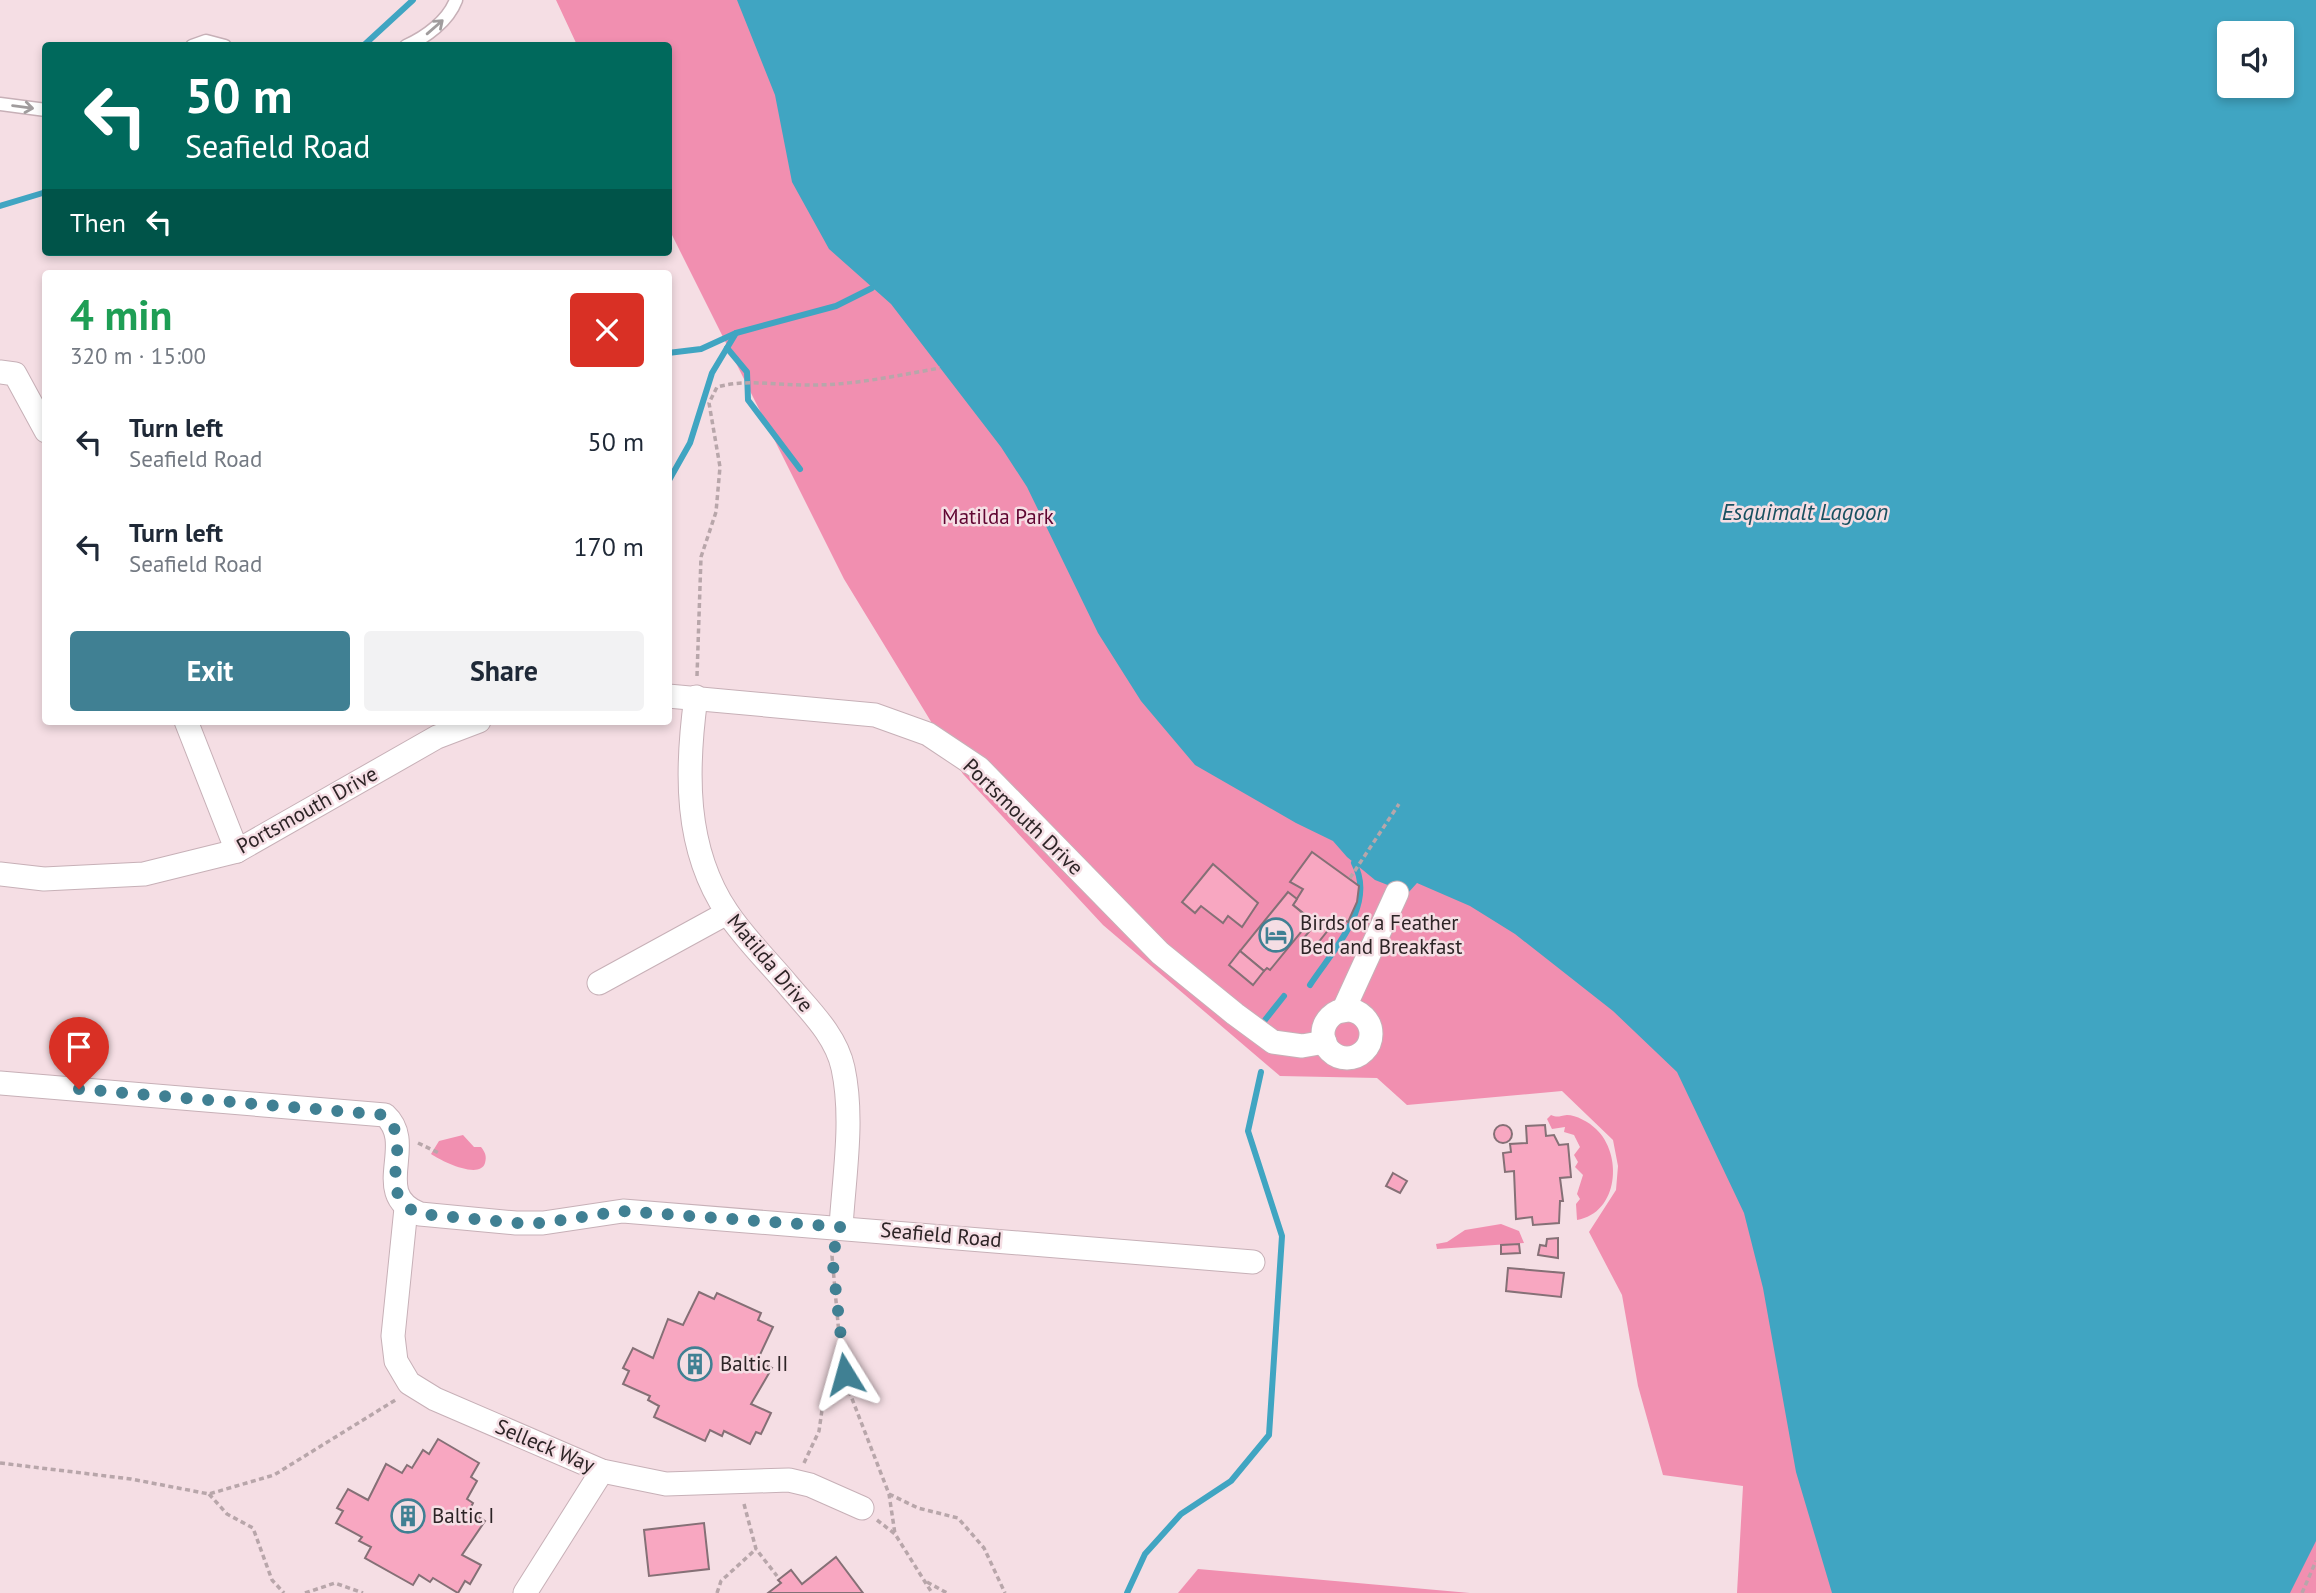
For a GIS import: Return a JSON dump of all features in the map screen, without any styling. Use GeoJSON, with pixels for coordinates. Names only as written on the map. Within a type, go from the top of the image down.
{"type":"FeatureCollection","features":[{"type":"Feature","properties":{"kind":"street"},"geometry":{"type":"LineString","coordinates":[[0,372],[15,374],[42,424]]}},
{"type":"Feature","properties":{"kind":"street","name":"Portsmouth Drive"},"geometry":{"type":"LineString","coordinates":[[672,696],[875,715],[928,734],[979,768],[1160,953],[1235,1014],[1273,1042],[1302,1046],[1325,1042]]}},
{"type":"Feature","properties":{"kind":"street","name":"Matilda Drive"},"geometry":{"type":"LineString","coordinates":[[696,697],[688,750],[690,812],[708,879],[727,913],[828,1032],[843,1067],[848,1116],[841,1227]]}},
{"type":"Feature","properties":{"kind":"street"},"geometry":{"type":"LineString","coordinates":[[188,725],[237,851]]}},
{"type":"Feature","properties":{"kind":"street","name":"Portsmouth Drive"},"geometry":{"type":"LineString","coordinates":[[0,874],[44,879],[144,874],[237,851],[438,737],[469,725]]}},
{"type":"Feature","properties":{"kind":"street"},"geometry":{"type":"LineString","coordinates":[[1343,1011],[1397,893]]}},
{"type":"Feature","properties":{"kind":"street"},"geometry":{"type":"LineString","coordinates":[[599,983],[727,913]]}},
{"type":"Feature","properties":{"kind":"street"},"geometry":{"type":"LineString","coordinates":[[1343,1011],[1356,1012],[1366,1019],[1371,1031],[1366,1049],[1356,1057],[1343,1058],[1332,1053],[1325,1042],[1326,1022],[1334,1014],[1343,1011]]}},
{"type":"Feature","properties":{"kind":"street"},"geometry":{"type":"LineString","coordinates":[[0,1083],[385,1115],[396,1124],[398,1138],[395,1189],[405,1208]]}},
{"type":"Feature","properties":{"kind":"street","name":"Seafield Road"},"geometry":{"type":"LineString","coordinates":[[405,1208],[420,1214],[516,1223],[542,1223],[622,1211],[1253,1262]]}},
{"type":"Feature","properties":{"kind":"street","name":"Selleck Way"},"geometry":{"type":"LineString","coordinates":[[405,1208],[393,1336],[396,1361],[409,1383],[435,1399],[601,1471],[666,1484],[789,1480],[810,1485],[862,1508]]}},
{"type":"Feature","properties":{"kind":"street"},"geometry":{"type":"LineString","coordinates":[[525,1593],[601,1471]]}},
{"type":"Feature","properties":{"kind":"lane"},"geometry":{"type":"LineString","coordinates":[[415,42],[451,12],[456,0]]}},
{"type":"Feature","properties":{"kind":"lane"},"geometry":{"type":"LineString","coordinates":[[0,104],[42,109]]}},
{"type":"Feature","properties":{"kind":"path"},"geometry":{"type":"LineString","coordinates":[[696,697],[701,557],[716,512],[720,467],[709,403],[717,387],[737,382],[804,385],[853,383],[940,368]]}},
{"type":"Feature","properties":{"kind":"path"},"geometry":{"type":"LineString","coordinates":[[1350,878],[1399,804]]}},
{"type":"Feature","properties":{"kind":"path"},"geometry":{"type":"LineString","coordinates":[[412,1140],[441,1154]]}},
{"type":"Feature","properties":{"kind":"path"},"geometry":{"type":"LineString","coordinates":[[841,1227],[832,1256],[841,1357],[849,1391],[889,1494],[895,1534]]}},
{"type":"Feature","properties":{"kind":"path"},"geometry":{"type":"LineString","coordinates":[[789,1480],[804,1462],[818,1432],[823,1403],[849,1391]]}},
{"type":"Feature","properties":{"kind":"path"},"geometry":{"type":"LineString","coordinates":[[0,1463],[131,1479],[209,1494],[274,1475],[399,1398]]}},
{"type":"Feature","properties":{"kind":"path"},"geometry":{"type":"LineString","coordinates":[[209,1494],[227,1514],[253,1528],[272,1580],[284,1593]]}},
{"type":"Feature","properties":{"kind":"path"},"geometry":{"type":"LineString","coordinates":[[889,1494],[918,1508],[958,1518],[984,1548],[1005,1593]]}},
{"type":"Feature","properties":{"kind":"path"},"geometry":{"type":"LineString","coordinates":[[743,1495],[756,1549],[777,1576]]}},
{"type":"Feature","properties":{"kind":"path"},"geometry":{"type":"LineString","coordinates":[[862,1508],[895,1534],[932,1593]]}},
{"type":"Feature","properties":{"kind":"path"},"geometry":{"type":"LineString","coordinates":[[717,1593],[721,1580],[737,1569],[756,1549]]}},
{"type":"Feature","properties":{"kind":"path"},"geometry":{"type":"LineString","coordinates":[[2302,1593],[2316,1561]]}},
{"type":"Feature","properties":{"kind":"path"},"geometry":{"type":"LineString","coordinates":[[926,1581],[947,1593]]}},
{"type":"Feature","properties":{"kind":"path"},"geometry":{"type":"LineString","coordinates":[[305,1593],[335,1583],[363,1593]]}},
{"type":"Feature","properties":{"kind":"green space","name":"Esquimalt Lagoon"},"geometry":{"type":"Polygon","coordinates":[[[556,0],[2316,0],[2316,1593],[1737,1593],[1743,1486],[1663,1475],[1638,1386],[1622,1295],[1589,1232],[1616,1190],[1618,1166],[1613,1140],[1562,1091],[1407,1105],[1377,1078],[1280,1076],[1103,925],[963,774],[844,579],[672,235],[672,42],[576,42],[556,0]]]}},
{"type":"Feature","properties":{"kind":"green space"},"geometry":{"type":"Polygon","coordinates":[[[1551,1115],[1571,1115],[1586,1121],[1605,1140],[1610,1153],[1613,1167],[1609,1195],[1591,1215],[1577,1220],[1576,1204],[1580,1199],[1577,1194],[1583,1175],[1575,1167],[1578,1162],[1574,1155],[1580,1147],[1574,1135],[1564,1132],[1565,1127],[1552,1129],[1547,1119],[1551,1115]]]}},
{"type":"Feature","properties":{"kind":"green space"},"geometry":{"type":"Polygon","coordinates":[[[463,1135],[474,1147],[481,1147],[484,1151],[486,1161],[482,1168],[460,1168],[431,1154],[439,1141],[463,1135]]]}},
{"type":"Feature","properties":{"kind":"green space"},"geometry":{"type":"Polygon","coordinates":[[[1501,1224],[1519,1231],[1524,1243],[1437,1249],[1436,1244],[1447,1242],[1465,1230],[1501,1224]]]}},
{"type":"Feature","properties":{"kind":"green space"},"geometry":{"type":"Polygon","coordinates":[[[1198,1569],[1470,1593],[1178,1593],[1198,1569]]]}},
{"type":"Feature","properties":{"kind":"water","name":"Esquimalt Lagoon"},"geometry":{"type":"Polygon","coordinates":[[[737,0],[2316,0],[2316,1541],[2290,1593],[1832,1593],[1796,1472],[1763,1288],[1744,1213],[1677,1072],[1613,1011],[1515,934],[1470,906],[1417,883],[1408,893],[1375,880],[1347,857],[1333,841],[1195,765],[1141,701],[1098,633],[1027,487],[1001,447],[891,304],[829,249],[792,182],[775,95],[737,0]]]}},
{"type":"Feature","properties":{"kind":"building"},"geometry":{"type":"Polygon","coordinates":[[[1312,852],[1359,886],[1357,902],[1348,922],[1342,918],[1339,923],[1335,920],[1329,929],[1318,921],[1316,923],[1293,905],[1303,889],[1290,882],[1312,852]]]}},
{"type":"Feature","properties":{"kind":"building"},"geometry":{"type":"Polygon","coordinates":[[[1213,864],[1258,903],[1242,927],[1228,916],[1223,923],[1201,906],[1195,913],[1182,902],[1213,864]]]}},
{"type":"Feature","properties":{"kind":"building","name":"Birds of a Feather Bed and Breakfast"},"geometry":{"type":"Polygon","coordinates":[[[1288,892],[1297,899],[1293,905],[1311,920],[1270,970],[1267,968],[1264,971],[1240,951],[1288,892]]]}},
{"type":"Feature","properties":{"kind":"building"},"geometry":{"type":"Polygon","coordinates":[[[1318,921],[1329,929],[1313,949],[1302,940],[1318,921]]]}},
{"type":"Feature","properties":{"kind":"building"},"geometry":{"type":"Polygon","coordinates":[[[1240,951],[1264,971],[1253,985],[1229,965],[1240,951]]]}},
{"type":"Feature","properties":{"kind":"building"},"geometry":{"type":"Polygon","coordinates":[[[1503,1125],[1509,1128],[1512,1134],[1509,1140],[1503,1143],[1497,1140],[1494,1134],[1497,1128],[1503,1125]]]}},
{"type":"Feature","properties":{"kind":"building"},"geometry":{"type":"Polygon","coordinates":[[[1545,1125],[1546,1136],[1554,1135],[1559,1145],[1568,1144],[1571,1177],[1560,1178],[1563,1201],[1560,1201],[1559,1223],[1533,1225],[1532,1217],[1516,1219],[1514,1171],[1505,1172],[1503,1153],[1511,1152],[1510,1144],[1527,1143],[1526,1126],[1545,1125]]]}},
{"type":"Feature","properties":{"kind":"building"},"geometry":{"type":"Polygon","coordinates":[[[1393,1173],[1407,1181],[1400,1193],[1386,1186],[1393,1173]]]}},
{"type":"Feature","properties":{"kind":"building"},"geometry":{"type":"Polygon","coordinates":[[[1558,1238],[1558,1258],[1538,1255],[1540,1245],[1546,1246],[1547,1239],[1558,1238]]]}},
{"type":"Feature","properties":{"kind":"building"},"geometry":{"type":"Polygon","coordinates":[[[1519,1244],[1520,1253],[1501,1254],[1501,1245],[1519,1244]]]}},
{"type":"Feature","properties":{"kind":"building"},"geometry":{"type":"Polygon","coordinates":[[[1508,1268],[1564,1273],[1561,1297],[1506,1291],[1508,1268]]]}},
{"type":"Feature","properties":{"kind":"building","name":"Baltic II"},"geometry":{"type":"Polygon","coordinates":[[[699,1292],[714,1299],[717,1293],[761,1313],[758,1320],[773,1327],[757,1361],[772,1368],[751,1404],[771,1413],[761,1434],[756,1432],[750,1444],[724,1431],[722,1436],[710,1430],[705,1441],[654,1417],[659,1406],[648,1400],[650,1396],[623,1384],[629,1371],[623,1368],[633,1348],[653,1358],[668,1319],[683,1325],[699,1292]]]}},
{"type":"Feature","properties":{"kind":"building","name":"Baltic I"},"geometry":{"type":"Polygon","coordinates":[[[438,1439],[479,1463],[471,1477],[477,1481],[467,1499],[473,1503],[469,1511],[485,1521],[462,1555],[481,1565],[470,1584],[465,1581],[458,1593],[433,1578],[430,1582],[419,1575],[413,1585],[365,1558],[371,1547],[359,1541],[362,1537],[336,1523],[343,1511],[337,1508],[348,1489],[368,1500],[386,1464],[402,1473],[407,1465],[412,1468],[423,1450],[429,1454],[438,1439]]]}},
{"type":"Feature","properties":{"kind":"building"},"geometry":{"type":"Polygon","coordinates":[[[704,1523],[709,1569],[649,1576],[644,1530],[704,1523]]]}},
{"type":"Feature","properties":{"kind":"building"},"geometry":{"type":"Polygon","coordinates":[[[836,1557],[863,1593],[768,1593],[781,1583],[778,1580],[791,1570],[802,1584],[836,1557]]]}},
{"type":"Feature","properties":{"kind":"waterway"},"geometry":{"type":"LineString","coordinates":[[367,42],[413,0]]}},
{"type":"Feature","properties":{"kind":"waterway"},"geometry":{"type":"LineString","coordinates":[[0,206],[42,193]]}},
{"type":"Feature","properties":{"kind":"waterway"},"geometry":{"type":"LineString","coordinates":[[672,475],[690,443],[712,373],[736,333],[836,306],[872,288]]}},
{"type":"Feature","properties":{"kind":"waterway"},"geometry":{"type":"LineString","coordinates":[[672,353],[701,349],[736,333]]}},
{"type":"Feature","properties":{"kind":"waterway"},"geometry":{"type":"LineString","coordinates":[[727,348],[747,372],[748,400],[800,469]]}},
{"type":"Feature","properties":{"kind":"waterway"},"geometry":{"type":"LineString","coordinates":[[1310,985],[1340,943],[1356,912],[1360,879],[1354,863]]}},
{"type":"Feature","properties":{"kind":"waterway"},"geometry":{"type":"LineString","coordinates":[[1265,1020],[1284,996]]}},
{"type":"Feature","properties":{"kind":"waterway"},"geometry":{"type":"LineString","coordinates":[[1127,1593],[1145,1554],[1181,1514],[1231,1481],[1269,1435],[1282,1236],[1248,1131],[1261,1072]]}},
{"type":"Feature","properties":{"kind":"place","name":"Birds of a Feather Bed and Breakfast"},"geometry":{"type":"Point","coordinates":[1276,935]}},
{"type":"Feature","properties":{"kind":"place","name":"Baltic II"},"geometry":{"type":"Point","coordinates":[695,1364]}},
{"type":"Feature","properties":{"kind":"place","name":"Baltic I"},"geometry":{"type":"Point","coordinates":[408,1516]}},
{"type":"Feature","properties":{"kind":"route"},"geometry":{"type":"LineString","coordinates":[[79,1089],[385,1115],[396,1124],[398,1138],[395,1189],[405,1208],[420,1214],[542,1223],[592,1213],[622,1211],[841,1227],[832,1256],[841,1357],[845,1374]]}},
{"type":"Feature","properties":{"kind":"park label","name":"Matilda Park"},"geometry":{"type":"Point","coordinates":[998,517]}}]}
